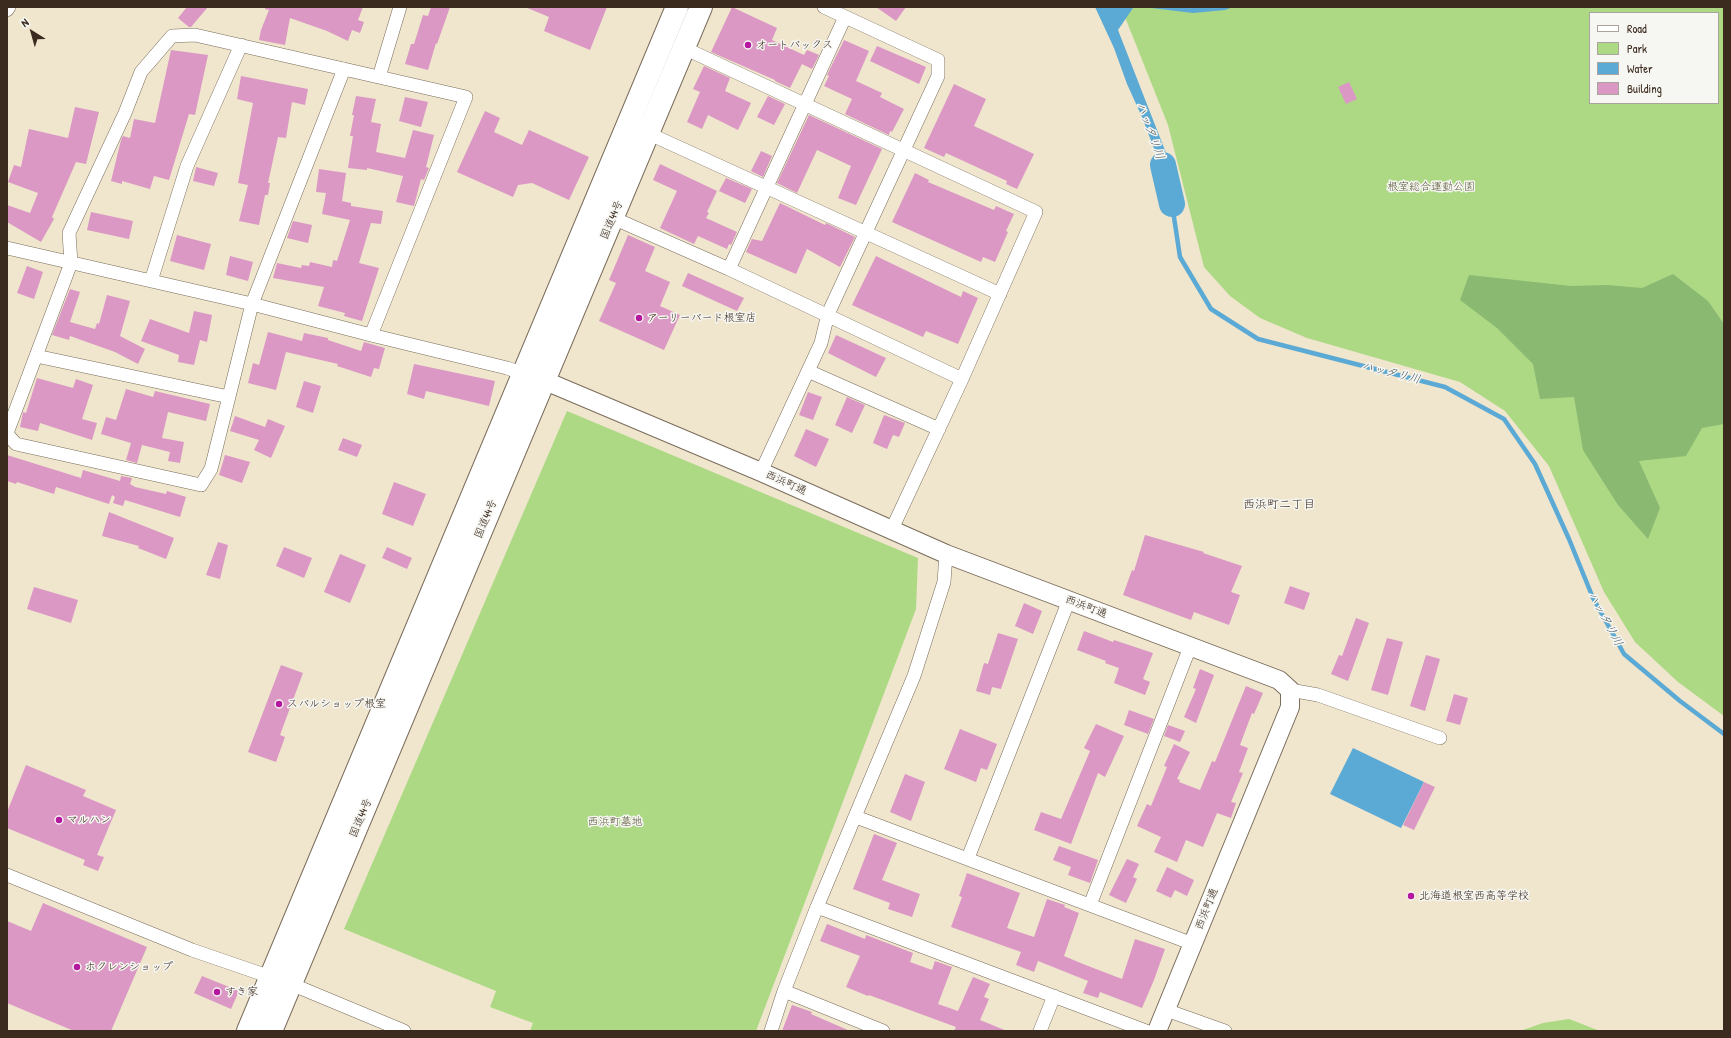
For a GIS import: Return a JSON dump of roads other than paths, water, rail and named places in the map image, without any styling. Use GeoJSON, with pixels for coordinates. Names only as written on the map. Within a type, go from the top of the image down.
{"type":"FeatureCollection","features":[{"type":"Feature","properties":{"kind":"highway","name":"国道44号"},"geometry":{"type":"LineString","coordinates":[[248,1031],[281,981],[534,377],[628,124],[677,7]]}},
{"type":"Feature","properties":{"kind":"highway","name":"国道44号"},"geometry":{"type":"LineString","coordinates":[[534,377],[613,218],[701,7]]}},
{"type":"Feature","properties":{"kind":"highway","name":"国道44号"},"geometry":{"type":"LineString","coordinates":[[271,1031],[281,981]]}},
{"type":"Feature","properties":{"kind":"street"},"geometry":{"type":"LineString","coordinates":[[379,77],[400,7]]}},
{"type":"Feature","properties":{"kind":"street"},"geometry":{"type":"LineString","coordinates":[[761,472],[821,343],[828,314],[938,76],[938,60],[824,7]]}},
{"type":"Feature","properties":{"kind":"street"},"geometry":{"type":"LineString","coordinates":[[729,269],[766,186],[846,17]]}},
{"type":"Feature","properties":{"kind":"street"},"geometry":{"type":"LineString","coordinates":[[344,69],[252,304],[211,469],[201,485],[16,444],[7,434],[71,263],[69,233],[125,113],[141,72],[172,36],[195,35],[241,45],[466,97],[371,335]]}},
{"type":"Feature","properties":{"kind":"street"},"geometry":{"type":"LineString","coordinates":[[151,281],[187,166],[241,45]]}},
{"type":"Feature","properties":{"kind":"street"},"geometry":{"type":"LineString","coordinates":[[684,48],[805,103],[1036,212],[962,379],[892,529]]}},
{"type":"Feature","properties":{"kind":"street"},"geometry":{"type":"LineString","coordinates":[[628,124],[1000,294]]}},
{"type":"Feature","properties":{"kind":"street"},"geometry":{"type":"LineString","coordinates":[[613,218],[828,314],[962,379]]}},
{"type":"Feature","properties":{"kind":"street"},"geometry":{"type":"LineString","coordinates":[[7,248],[252,304],[507,368],[534,377]]}},
{"type":"Feature","properties":{"kind":"street"},"geometry":{"type":"LineString","coordinates":[[36,356],[229,397]]}},
{"type":"Feature","properties":{"kind":"street"},"geometry":{"type":"LineString","coordinates":[[808,371],[939,429]]}},
{"type":"Feature","properties":{"kind":"street","name":"西浜町通"},"geometry":{"type":"LineString","coordinates":[[534,377],[761,472],[946,554],[1279,680],[1290,690],[1290,707],[1157,1031]]}},
{"type":"Feature","properties":{"kind":"street"},"geometry":{"type":"LineString","coordinates":[[771,1031],[784,990],[817,906],[856,817],[914,676],[944,582],[946,554]]}},
{"type":"Feature","properties":{"kind":"street"},"geometry":{"type":"LineString","coordinates":[[968,858],[1069,600]]}},
{"type":"Feature","properties":{"kind":"street"},"geometry":{"type":"LineString","coordinates":[[1090,905],[1190,647]]}},
{"type":"Feature","properties":{"kind":"street"},"geometry":{"type":"LineString","coordinates":[[1290,690],[1318,695],[1440,738]]}},
{"type":"Feature","properties":{"kind":"street"},"geometry":{"type":"LineString","coordinates":[[856,817],[1193,944]]}},
{"type":"Feature","properties":{"kind":"street"},"geometry":{"type":"LineString","coordinates":[[7,875],[192,950],[281,981],[404,1031]]}},
{"type":"Feature","properties":{"kind":"street"},"geometry":{"type":"LineString","coordinates":[[817,906],[1146,1031]]}},
{"type":"Feature","properties":{"kind":"street"},"geometry":{"type":"LineString","coordinates":[[784,990],[883,1031]]}},
{"type":"Feature","properties":{"kind":"street"},"geometry":{"type":"LineString","coordinates":[[1040,1031],[1054,996]]}},
{"type":"Feature","properties":{"kind":"street"},"geometry":{"type":"LineString","coordinates":[[1166,1010],[1225,1031]]}},
{"type":"Feature","properties":{"kind":"water"},"geometry":{"type":"Polygon","coordinates":[[[1095,7],[1143,7],[1133,8],[1118,30],[1166,153],[1173,199],[1166,199],[1158,159],[1114,48],[1095,7]]]}},
{"type":"Feature","properties":{"kind":"water"},"geometry":{"type":"Polygon","coordinates":[[[1143,7],[1233,7],[1225,10],[1193,13],[1143,7]]]}},
{"type":"Feature","properties":{"kind":"water"},"geometry":{"type":"Polygon","coordinates":[[[1353,748],[1424,782],[1401,828],[1330,794],[1353,748]]]}},
{"type":"Feature","properties":{"kind":"waterway","name":"ハッタリ川"},"geometry":{"type":"LineString","coordinates":[[1163,165],[1172,204]]}},
{"type":"Feature","properties":{"kind":"waterway","name":"ハッタリ川"},"geometry":{"type":"LineString","coordinates":[[1172,204],[1180,257],[1211,309],[1258,339],[1445,387],[1504,419],[1535,464],[1569,539],[1593,598],[1624,654],[1680,701],[1724,734]]}},
{"type":"Feature","properties":{"kind":"place","name":"オートバックス"},"geometry":{"type":"Point","coordinates":[748,45]}},
{"type":"Feature","properties":{"kind":"place","name":"アーリーバード根室店"},"geometry":{"type":"Point","coordinates":[639,318]}},
{"type":"Feature","properties":{"kind":"place","name":"スバルショップ根室"},"geometry":{"type":"Point","coordinates":[279,704]}},
{"type":"Feature","properties":{"kind":"place","name":"マルハン"},"geometry":{"type":"Point","coordinates":[59,820]}},
{"type":"Feature","properties":{"kind":"place","name":"北海道根室西高等学校"},"geometry":{"type":"Point","coordinates":[1411,896]}},
{"type":"Feature","properties":{"kind":"place","name":"ホクレンショップ"},"geometry":{"type":"Point","coordinates":[77,967]}},
{"type":"Feature","properties":{"kind":"place","name":"すき家"},"geometry":{"type":"Point","coordinates":[217,992]}},
{"type":"Feature","properties":{"kind":"district","name":"西浜町二丁目"},"geometry":{"type":"Point","coordinates":[1279,505]}},
{"type":"Feature","properties":{"kind":"park label","name":"根室総合運動公園"},"geometry":{"type":"Point","coordinates":[1431,187]}},
{"type":"Feature","properties":{"kind":"park label","name":"西浜町墓地"},"geometry":{"type":"Point","coordinates":[615,822]}}]}
